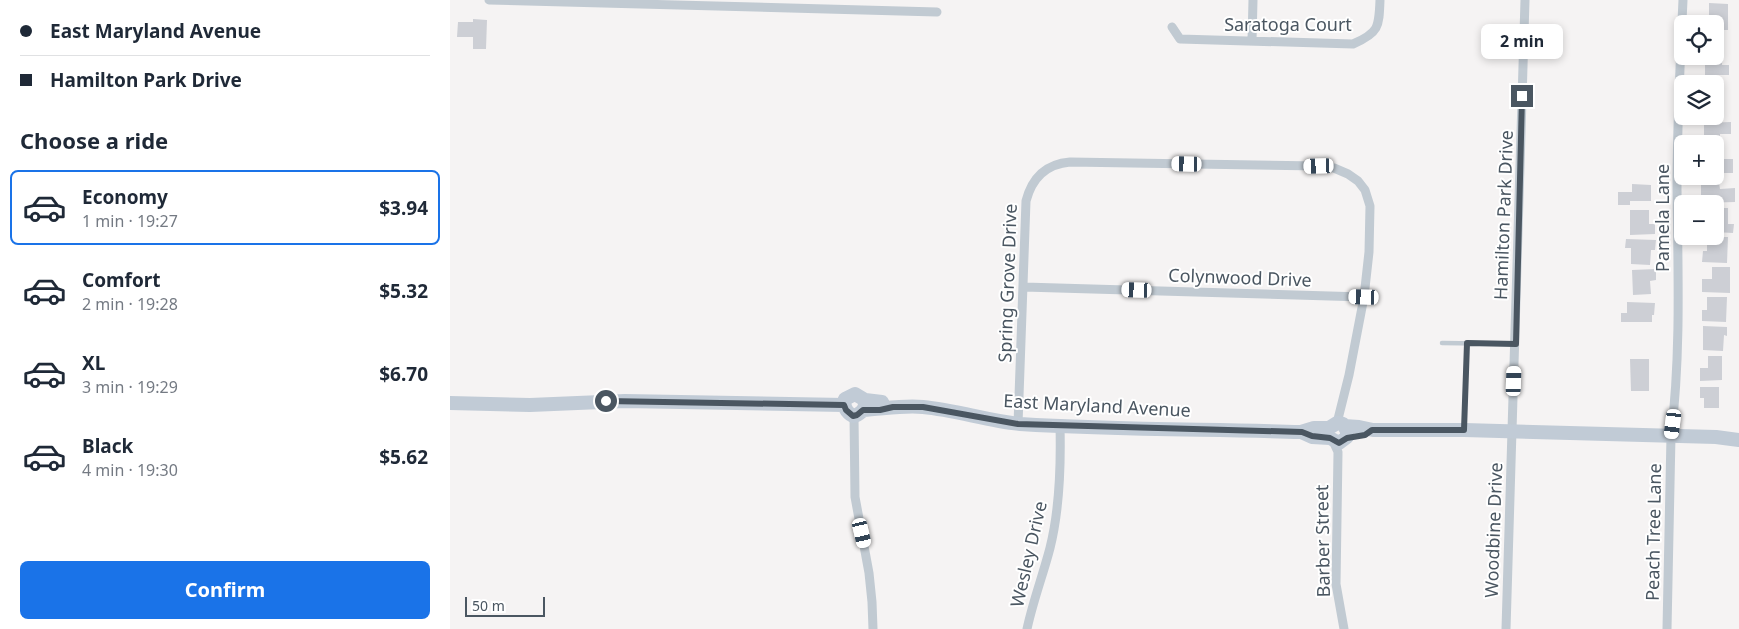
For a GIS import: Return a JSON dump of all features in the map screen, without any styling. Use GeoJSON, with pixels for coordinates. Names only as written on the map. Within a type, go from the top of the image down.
{"type":"FeatureCollection","features":[{"type":"Feature","properties":{"kind":"street"},"geometry":{"type":"LineString","coordinates":[[489,0],[937,12]]}},
{"type":"Feature","properties":{"kind":"street"},"geometry":{"type":"LineString","coordinates":[[1252,41],[1253,0]]}},
{"type":"Feature","properties":{"kind":"street","name":"Saratoga Court"},"geometry":{"type":"LineString","coordinates":[[1172,27],[1180,39],[1353,44],[1374,33],[1379,23],[1380,0]]}},
{"type":"Feature","properties":{"kind":"street","name":"Hamilton Park Drive"},"geometry":{"type":"LineString","coordinates":[[1513,431],[1525,0]]}},
{"type":"Feature","properties":{"kind":"street","name":"Pamela Lane"},"geometry":{"type":"LineString","coordinates":[[1671,436],[1678,330],[1679,92],[1683,0]]}},
{"type":"Feature","properties":{"kind":"street","name":"Spring Grove Drive"},"geometry":{"type":"LineString","coordinates":[[1018,424],[1026,201],[1035,179],[1044,170],[1054,165],[1070,162],[1319,166],[1334,168],[1358,181],[1365,190],[1370,206],[1369,252],[1364,297],[1338,433]]}},
{"type":"Feature","properties":{"kind":"street","name":"Colynwood Drive"},"geometry":{"type":"LineString","coordinates":[[1024,287],[1364,297]]}},
{"type":"Feature","properties":{"kind":"street","name":"East Maryland Avenue"},"geometry":{"type":"LineString","coordinates":[[450,403],[530,405],[625,401],[844,405],[845,399],[855,394],[860,409],[880,410],[893,407],[923,407],[1018,424],[1302,432],[1312,436],[1338,433],[1365,435],[1372,430],[1464,430],[1671,436],[1739,440]]}},
{"type":"Feature","properties":{"kind":"street"},"geometry":{"type":"LineString","coordinates":[[860,409],[855,497],[869,574],[873,629]]}},
{"type":"Feature","properties":{"kind":"street","name":"Wesley Drive"},"geometry":{"type":"LineString","coordinates":[[1027,629],[1050,548],[1056,518],[1059,485],[1060,426]]}},
{"type":"Feature","properties":{"kind":"street","name":"Woodbine Drive"},"geometry":{"type":"LineString","coordinates":[[1506,629],[1513,431]]}},
{"type":"Feature","properties":{"kind":"street","name":"Barber Street"},"geometry":{"type":"LineString","coordinates":[[1338,433],[1336,584],[1344,629]]}},
{"type":"Feature","properties":{"kind":"street","name":"Peach Tree Lane"},"geometry":{"type":"LineString","coordinates":[[1667,629],[1671,436]]}},
{"type":"Feature","properties":{"kind":"lane"},"geometry":{"type":"LineString","coordinates":[[1442,343],[1516,344]]}},
{"type":"Feature","properties":{"kind":"lane"},"geometry":{"type":"LineString","coordinates":[[1464,430],[1467,343]]}},
{"type":"Feature","properties":{"kind":"building"},"geometry":{"type":"Polygon","coordinates":[[[1709,3],[1728,4],[1728,30],[1724,30],[1724,15],[1709,15],[1709,3]]]}},
{"type":"Feature","properties":{"kind":"building"},"geometry":{"type":"Polygon","coordinates":[[[473,19],[487,20],[486,49],[473,49],[473,37],[457,37],[458,22],[473,22],[473,19]]]}},
{"type":"Feature","properties":{"kind":"building"},"geometry":{"type":"Polygon","coordinates":[[[1705,65],[1729,65],[1729,75],[1705,75],[1705,65]]]}},
{"type":"Feature","properties":{"kind":"building"},"geometry":{"type":"Polygon","coordinates":[[[1724,122],[1731,122],[1731,134],[1704,135],[1704,125],[1724,125],[1724,122]]]}},
{"type":"Feature","properties":{"kind":"building"},"geometry":{"type":"Polygon","coordinates":[[[1724,159],[1733,159],[1733,173],[1724,173],[1724,159]]]}},
{"type":"Feature","properties":{"kind":"building"},"geometry":{"type":"Polygon","coordinates":[[[1632,184],[1651,185],[1651,201],[1630,201],[1630,205],[1618,205],[1618,192],[1632,192],[1632,184]]]}},
{"type":"Feature","properties":{"kind":"building"},"geometry":{"type":"Polygon","coordinates":[[[1701,185],[1719,185],[1720,189],[1735,188],[1735,202],[1724,202],[1724,195],[1701,195],[1701,185]]]}},
{"type":"Feature","properties":{"kind":"building"},"geometry":{"type":"Polygon","coordinates":[[[1724,208],[1728,208],[1728,224],[1734,224],[1733,233],[1724,232],[1724,208]]]}},
{"type":"Feature","properties":{"kind":"building"},"geometry":{"type":"Polygon","coordinates":[[[1630,210],[1649,210],[1649,224],[1655,224],[1655,234],[1630,235],[1630,210]]]}},
{"type":"Feature","properties":{"kind":"building"},"geometry":{"type":"Polygon","coordinates":[[[1724,237],[1728,237],[1727,263],[1702,262],[1703,251],[1707,251],[1707,245],[1724,245],[1724,237]]]}},
{"type":"Feature","properties":{"kind":"building"},"geometry":{"type":"Polygon","coordinates":[[[1626,239],[1656,240],[1655,250],[1651,250],[1650,265],[1631,264],[1631,248],[1625,248],[1626,239]]]}},
{"type":"Feature","properties":{"kind":"building"},"geometry":{"type":"Polygon","coordinates":[[[1712,267],[1730,267],[1730,293],[1702,292],[1702,279],[1712,279],[1712,267]]]}},
{"type":"Feature","properties":{"kind":"building"},"geometry":{"type":"Polygon","coordinates":[[[1656,269],[1656,280],[1650,281],[1651,294],[1633,295],[1632,270],[1656,269]]]}},
{"type":"Feature","properties":{"kind":"building"},"geometry":{"type":"Polygon","coordinates":[[[1707,297],[1727,297],[1726,322],[1702,321],[1702,310],[1707,310],[1707,297]]]}},
{"type":"Feature","properties":{"kind":"building"},"geometry":{"type":"Polygon","coordinates":[[[1627,302],[1655,303],[1652,322],[1621,322],[1621,313],[1627,313],[1627,302]]]}},
{"type":"Feature","properties":{"kind":"building"},"geometry":{"type":"Polygon","coordinates":[[[1703,326],[1727,327],[1727,336],[1724,335],[1723,351],[1703,350],[1703,326]]]}},
{"type":"Feature","properties":{"kind":"building"},"geometry":{"type":"Polygon","coordinates":[[[1708,356],[1722,356],[1722,380],[1700,381],[1700,368],[1708,368],[1708,356]]]}},
{"type":"Feature","properties":{"kind":"building"},"geometry":{"type":"Polygon","coordinates":[[[1630,359],[1649,359],[1649,391],[1631,391],[1630,359]]]}},
{"type":"Feature","properties":{"kind":"building"},"geometry":{"type":"Polygon","coordinates":[[[1700,387],[1719,387],[1719,408],[1704,408],[1704,398],[1700,398],[1700,387]]]}},
{"type":"Feature","properties":{"kind":"route"},"geometry":{"type":"LineString","coordinates":[[606,401],[844,405],[846,410],[853,416],[863,410],[923,407],[1018,424],[1302,432],[1312,436],[1330,438],[1339,443],[1347,438],[1365,435],[1372,430],[1464,430],[1467,343],[1516,344],[1522,96]]}}]}
